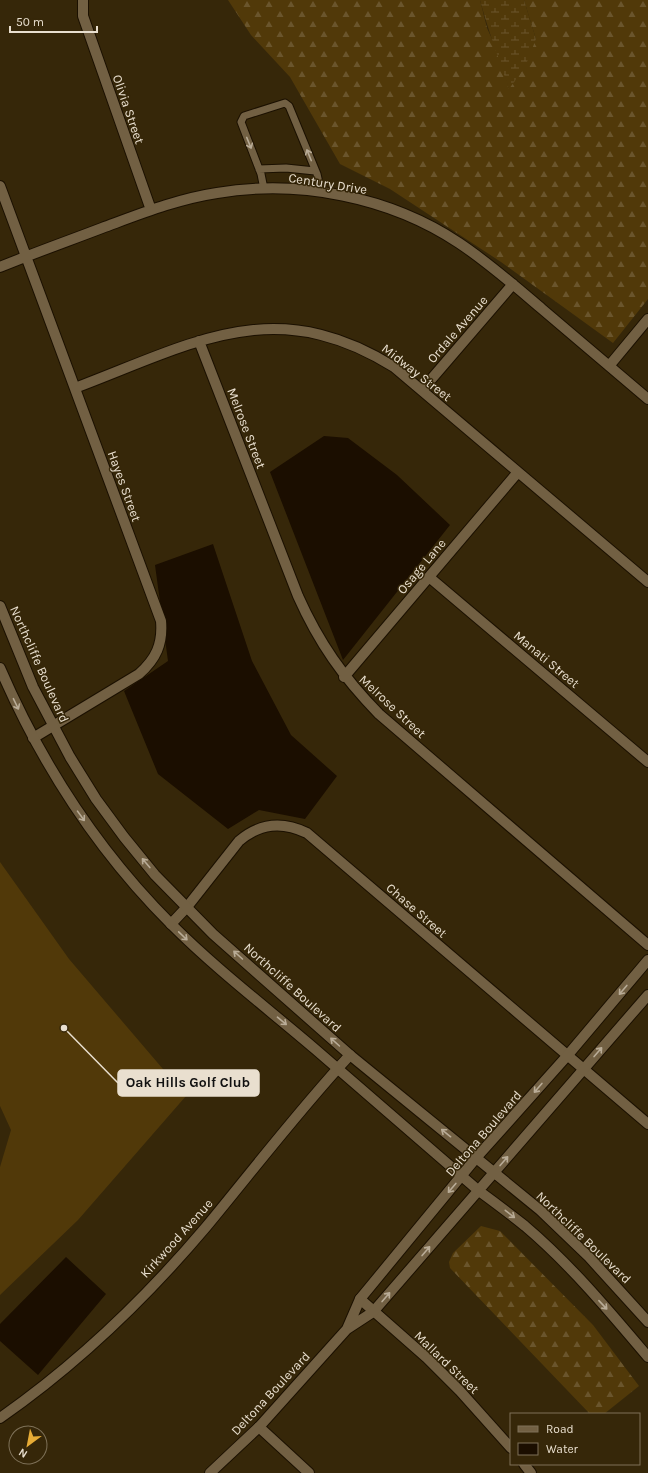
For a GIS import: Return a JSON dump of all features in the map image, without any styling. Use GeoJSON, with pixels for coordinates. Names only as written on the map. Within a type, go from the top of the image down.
{"type":"FeatureCollection","features":[{"type":"Feature","properties":{"kind":"street","name":"Olivia Street"},"geometry":{"type":"LineString","coordinates":[[83,0],[84,16],[151,210]]}},
{"type":"Feature","properties":{"kind":"street","name":"Hayes Street"},"geometry":{"type":"LineString","coordinates":[[0,186],[74,388],[158,609],[162,633],[160,646],[155,657],[139,674],[32,738]]}},
{"type":"Feature","properties":{"kind":"street","name":"Century Drive"},"geometry":{"type":"LineString","coordinates":[[0,268],[26,256],[151,210],[192,198],[219,192],[264,188],[321,192],[369,202],[397,212],[428,225],[458,242],[513,284],[648,399]]}},
{"type":"Feature","properties":{"kind":"street","name":"Ordale Avenue"},"geometry":{"type":"LineString","coordinates":[[422,390],[513,284]]}},
{"type":"Feature","properties":{"kind":"street"},"geometry":{"type":"LineString","coordinates":[[609,366],[648,319]]}},
{"type":"Feature","properties":{"kind":"street","name":"Midway Street"},"geometry":{"type":"LineString","coordinates":[[74,388],[200,341],[229,332],[282,328],[307,331],[329,336],[372,354],[394,367],[648,582]]}},
{"type":"Feature","properties":{"kind":"street","name":"Melrose Street"},"geometry":{"type":"LineString","coordinates":[[200,341],[298,596],[322,644],[344,677],[379,714],[648,945]]}},
{"type":"Feature","properties":{"kind":"street","name":"Osage Lane"},"geometry":{"type":"LineString","coordinates":[[344,677],[518,472]]}},
{"type":"Feature","properties":{"kind":"street","name":"Manati Street"},"geometry":{"type":"LineString","coordinates":[[429,577],[648,762]]}},
{"type":"Feature","properties":{"kind":"street","name":"Northcliffe Boulevard"},"geometry":{"type":"LineString","coordinates":[[0,606],[26,672],[52,727],[96,799],[155,875],[213,934],[350,1055],[540,1210],[589,1257],[648,1322]]}},
{"type":"Feature","properties":{"kind":"street"},"geometry":{"type":"LineString","coordinates":[[0,668],[32,738],[77,812],[138,890],[198,950],[479,1191],[525,1226],[572,1272],[648,1357]]}},
{"type":"Feature","properties":{"kind":"street","name":"Chase Street"},"geometry":{"type":"LineString","coordinates":[[171,924],[187,907],[239,841],[247,834],[268,825],[283,825],[296,828],[307,833],[648,1124]]}},
{"type":"Feature","properties":{"kind":"street","name":"Deltona Boulevard"},"geometry":{"type":"LineString","coordinates":[[347,1329],[360,1299],[476,1158],[567,1056],[648,960]]}},
{"type":"Feature","properties":{"kind":"street","name":"Deltona Boulevard"},"geometry":{"type":"LineString","coordinates":[[210,1473],[259,1427],[347,1329],[373,1312],[648,995]]}},
{"type":"Feature","properties":{"kind":"street","name":"Kirkwood Avenue"},"geometry":{"type":"LineString","coordinates":[[0,1418],[23,1402],[73,1360],[118,1319],[164,1273],[205,1227],[337,1068],[350,1055]]}},
{"type":"Feature","properties":{"kind":"street","name":"Mallard Street"},"geometry":{"type":"LineString","coordinates":[[360,1299],[427,1358],[460,1391],[510,1447]]}},
{"type":"Feature","properties":{"kind":"street"},"geometry":{"type":"LineString","coordinates":[[259,1427],[310,1473]]}},
{"type":"Feature","properties":{"kind":"street"},"geometry":{"type":"LineString","coordinates":[[525,1465],[531,1473]]}},
{"type":"Feature","properties":{"kind":"lane"},"geometry":{"type":"LineString","coordinates":[[264,188],[259,169],[241,122],[244,116],[286,103],[289,106],[315,171],[321,192]]}},
{"type":"Feature","properties":{"kind":"lane"},"geometry":{"type":"LineString","coordinates":[[259,169],[286,168],[315,171]]}},
{"type":"Feature","properties":{"kind":"green space"},"geometry":{"type":"Polygon","coordinates":[[[228,0],[480,0],[487,28],[497,50],[509,88],[536,39],[524,0],[648,0],[648,299],[613,343],[501,262],[390,189],[340,164],[290,77],[251,35],[228,0]]]}},
{"type":"Feature","properties":{"kind":"green space"},"geometry":{"type":"Polygon","coordinates":[[[480,0],[524,0],[536,39],[525,67],[509,89],[490,33],[480,0]]]}},
{"type":"Feature","properties":{"kind":"green space"},"geometry":{"type":"Polygon","coordinates":[[[0,862],[69,959],[186,1096],[78,1220],[0,1295],[0,1167],[11,1130],[0,1106],[0,862]]]}},
{"type":"Feature","properties":{"kind":"green space"},"geometry":{"type":"Polygon","coordinates":[[[481,1226],[500,1231],[593,1325],[639,1386],[605,1413],[589,1413],[450,1268],[449,1262],[453,1253],[481,1226]]]}},
{"type":"Feature","properties":{"kind":"water"},"geometry":{"type":"Polygon","coordinates":[[[324,436],[348,438],[397,475],[450,525],[343,660],[270,472],[324,436]]]}},
{"type":"Feature","properties":{"kind":"water"},"geometry":{"type":"Polygon","coordinates":[[[213,544],[252,661],[291,735],[337,776],[305,819],[259,810],[228,829],[158,774],[124,691],[168,661],[155,565],[213,544]]]}},
{"type":"Feature","properties":{"kind":"water"},"geometry":{"type":"Polygon","coordinates":[[[66,1257],[106,1294],[38,1375],[0,1341],[0,1324],[66,1257]]]}},
{"type":"Feature","properties":{"kind":"place","name":"Oak Hills Golf Club"},"geometry":{"type":"Point","coordinates":[64,1028]}}]}
